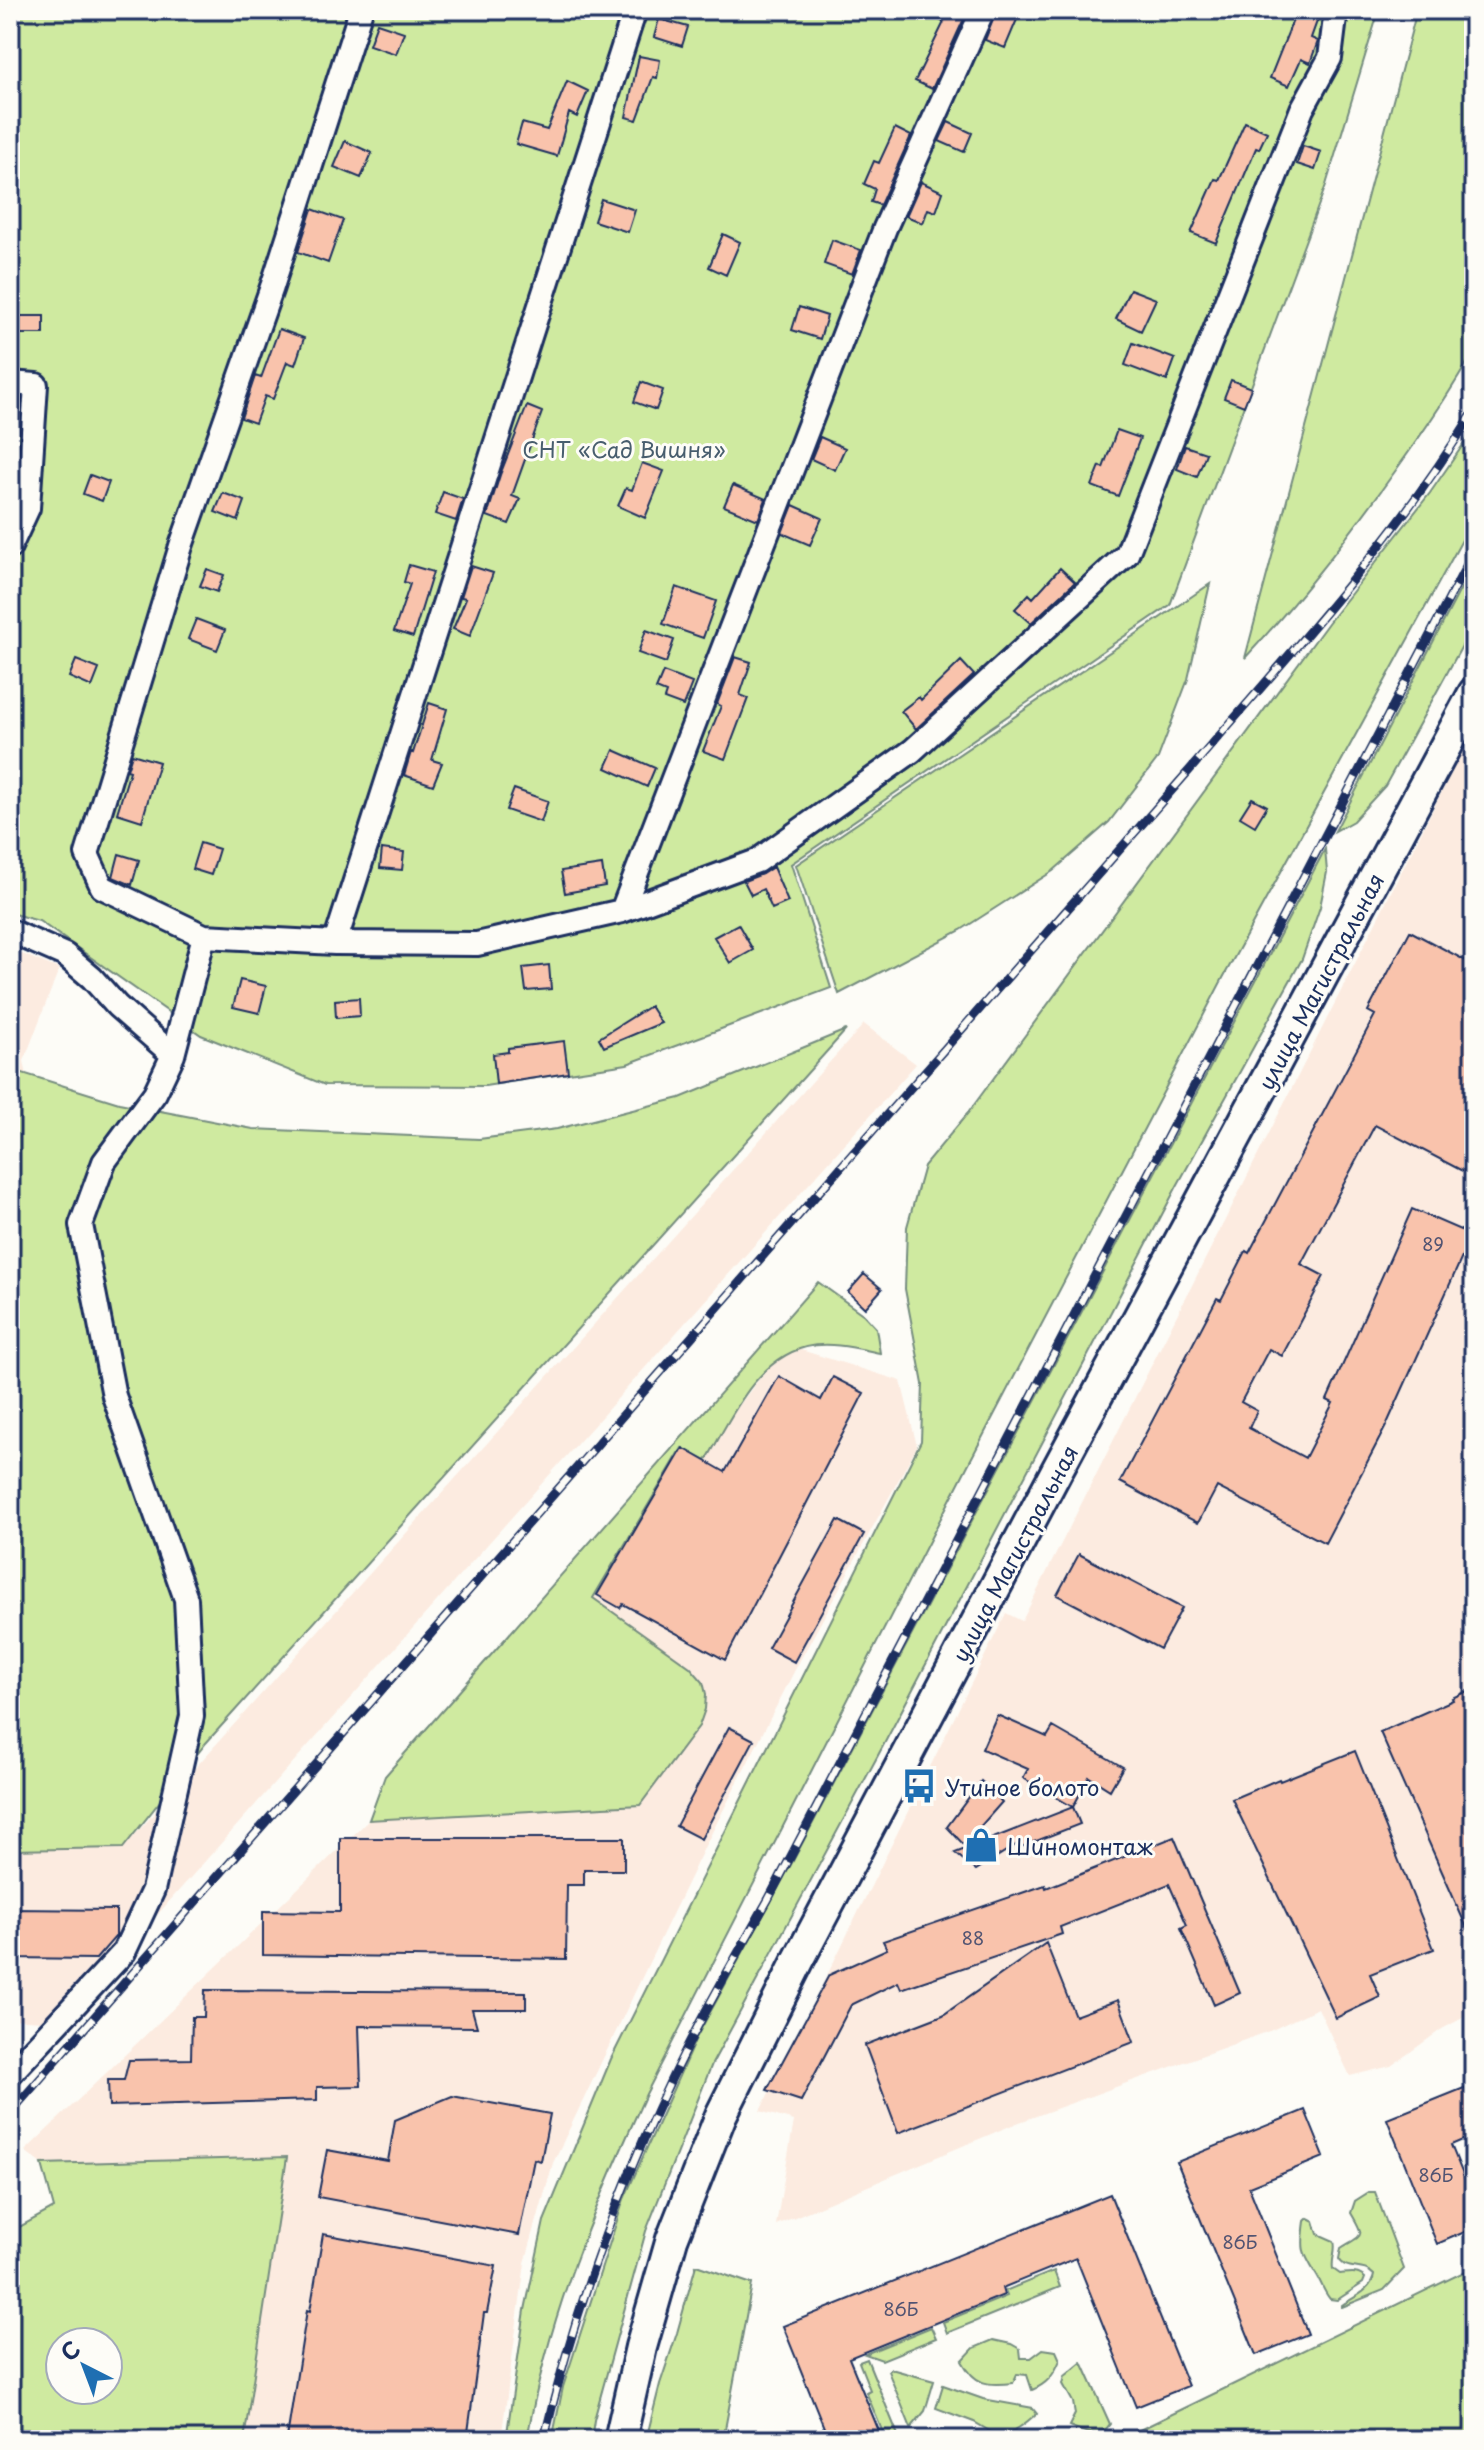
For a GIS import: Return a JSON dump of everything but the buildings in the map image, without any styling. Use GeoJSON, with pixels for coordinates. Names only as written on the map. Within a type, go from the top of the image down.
{"type":"FeatureCollection","features":[{"type":"Feature","properties":{"kind":"main road","name":"улица Магистральная"},"geometry":{"type":"LineString","coordinates":[[620,2440],[641,2347],[672,2239],[721,2115],[798,1961],[1049,1486],[1474,693]]}},
{"type":"Feature","properties":{"kind":"street"},"geometry":{"type":"LineString","coordinates":[[361,10],[272,287],[181,546],[87,854],[102,887],[204,936],[335,943],[477,944],[622,911],[757,861],[912,751],[1127,554],[1302,109],[1330,58],[1336,10]]}},
{"type":"Feature","properties":{"kind":"street"},"geometry":{"type":"LineString","coordinates":[[335,943],[635,10]]}},
{"type":"Feature","properties":{"kind":"street"},"geometry":{"type":"LineString","coordinates":[[622,911],[885,228],[983,10]]}},
{"type":"Feature","properties":{"kind":"street"},"geometry":{"type":"LineString","coordinates":[[10,383],[36,385],[28,508],[10,547]]}},
{"type":"Feature","properties":{"kind":"street"},"geometry":{"type":"LineString","coordinates":[[10,931],[65,955],[173,1055]]}},
{"type":"Feature","properties":{"kind":"street"},"geometry":{"type":"LineString","coordinates":[[10,2074],[124,1952],[153,1890],[192,1716],[186,1599],[114,1396],[81,1225],[104,1162],[155,1093],[173,1055],[204,936]]}},
{"type":"Feature","properties":{"kind":"shaded area"},"geometry":{"type":"Polygon","coordinates":[[[1468,740],[1474,742],[1474,2012],[1442,2029],[1391,2066],[1350,2076],[1318,2008],[1272,2030],[1017,2123],[776,2225],[794,2121],[760,2111],[1006,1613],[1022,1621],[1468,740]]]}},
{"type":"Feature","properties":{"kind":"shaded area"},"geometry":{"type":"Polygon","coordinates":[[[10,949],[59,969],[24,1061],[87,1362],[10,1440],[10,949]]]}},
{"type":"Feature","properties":{"kind":"shaded area"},"geometry":{"type":"Polygon","coordinates":[[[864,1024],[916,1064],[124,1952],[43,2021],[10,2019],[10,1850],[123,1848],[864,1024]]]}},
{"type":"Feature","properties":{"kind":"shaded area"},"geometry":{"type":"Polygon","coordinates":[[[785,1345],[901,1381],[917,1446],[797,1666],[705,1846],[553,2163],[525,2263],[501,2440],[244,2440],[287,2158],[42,2164],[25,2151],[369,1820],[640,1805],[690,1667],[593,1598],[785,1345]]]}},
{"type":"Feature","properties":{"kind":"green space","name":"СНТ «Сад Вишня»"},"geometry":{"type":"Polygon","coordinates":[[[10,10],[1379,10],[1326,185],[1170,605],[791,864],[831,988],[627,1064],[485,1086],[325,1085],[201,1035],[39,921],[10,913],[10,10]]]}},
{"type":"Feature","properties":{"kind":"green space"},"geometry":{"type":"Polygon","coordinates":[[[1417,10],[1474,10],[1474,351],[1427,426],[1360,519],[1305,590],[1245,658],[1417,10]]]}},
{"type":"Feature","properties":{"kind":"green space"},"geometry":{"type":"Polygon","coordinates":[[[1474,429],[1474,518],[1223,978],[970,1461],[646,2094],[608,2179],[560,2306],[527,2440],[506,2440],[525,2310],[544,2221],[611,2059],[921,1441],[923,1384],[905,1289],[907,1227],[924,1166],[968,1113],[1328,623],[1430,493],[1474,429]]]}},
{"type":"Feature","properties":{"kind":"green space"},"geometry":{"type":"Polygon","coordinates":[[[1474,563],[1474,624],[1385,786],[1353,821],[1335,831],[1474,563]]]}},
{"type":"Feature","properties":{"kind":"green space"},"geometry":{"type":"Polygon","coordinates":[[[1210,584],[1188,679],[1158,758],[1109,822],[1053,871],[961,930],[839,994],[796,865],[1210,584]]]}},
{"type":"Feature","properties":{"kind":"green space"},"geometry":{"type":"Polygon","coordinates":[[[1325,849],[1327,872],[1320,907],[1302,959],[1177,1186],[712,2064],[646,2231],[591,2440],[552,2440],[563,2387],[624,2199],[696,2038],[794,1859],[1325,849]]]}},
{"type":"Feature","properties":{"kind":"green space"},"geometry":{"type":"Polygon","coordinates":[[[846,1030],[206,1743],[123,1848],[10,1850],[10,1069],[119,1103],[253,1129],[479,1139],[557,1129],[680,1098],[846,1030]]]}},
{"type":"Feature","properties":{"kind":"green space"},"geometry":{"type":"Polygon","coordinates":[[[818,1282],[864,1315],[876,1328],[880,1353],[843,1346],[815,1345],[788,1354],[772,1365],[758,1378],[735,1410],[706,1461],[682,1448],[593,1598],[690,1667],[703,1682],[706,1694],[699,1726],[640,1805],[369,1820],[385,1776],[818,1282]]]}},
{"type":"Feature","properties":{"kind":"green space"},"geometry":{"type":"Polygon","coordinates":[[[287,2157],[244,2440],[21,2440],[10,2425],[10,2232],[54,2208],[42,2164],[287,2157]]]}},
{"type":"Feature","properties":{"kind":"green space"},"geometry":{"type":"Polygon","coordinates":[[[1369,2192],[1375,2192],[1404,2269],[1384,2290],[1342,2307],[1373,2280],[1374,2275],[1370,2271],[1346,2265],[1339,2259],[1341,2248],[1360,2235],[1351,2213],[1355,2201],[1369,2192]]]}},
{"type":"Feature","properties":{"kind":"green space"},"geometry":{"type":"Polygon","coordinates":[[[1308,2218],[1314,2221],[1318,2234],[1334,2241],[1333,2269],[1340,2274],[1357,2273],[1365,2278],[1363,2283],[1337,2300],[1330,2299],[1306,2256],[1303,2239],[1308,2218]]]}},
{"type":"Feature","properties":{"kind":"green space"},"geometry":{"type":"Polygon","coordinates":[[[696,2265],[752,2284],[723,2440],[646,2440],[660,2384],[696,2265]]]}},
{"type":"Feature","properties":{"kind":"green space"},"geometry":{"type":"Polygon","coordinates":[[[1474,2267],[1474,2440],[1119,2440],[1474,2267]]]}},
{"type":"Feature","properties":{"kind":"green space"},"geometry":{"type":"Polygon","coordinates":[[[1054,2271],[1060,2287],[947,2333],[943,2322],[1007,2296],[1005,2291],[1054,2271]]]}},
{"type":"Feature","properties":{"kind":"green space"},"geometry":{"type":"Polygon","coordinates":[[[931,2327],[936,2338],[882,2360],[865,2354],[931,2327]]]}},
{"type":"Feature","properties":{"kind":"green space"},"geometry":{"type":"Polygon","coordinates":[[[993,2340],[1020,2349],[1021,2358],[1031,2358],[1043,2349],[1056,2351],[1060,2360],[1049,2378],[1032,2390],[1027,2375],[1017,2374],[1013,2383],[983,2382],[972,2375],[962,2361],[974,2348],[993,2340]]]}},
{"type":"Feature","properties":{"kind":"green space"},"geometry":{"type":"Polygon","coordinates":[[[867,2359],[898,2435],[886,2440],[866,2392],[870,2390],[859,2362],[867,2359]]]}},
{"type":"Feature","properties":{"kind":"green space"},"geometry":{"type":"Polygon","coordinates":[[[1082,2362],[1110,2424],[1097,2433],[1069,2426],[1075,2414],[1073,2402],[1063,2384],[1065,2376],[1082,2362]]]}},
{"type":"Feature","properties":{"kind":"green space"},"geometry":{"type":"Polygon","coordinates":[[[891,2369],[934,2381],[925,2411],[911,2428],[888,2371],[891,2369]]]}},
{"type":"Feature","properties":{"kind":"green space"},"geometry":{"type":"Polygon","coordinates":[[[943,2385],[983,2399],[1033,2408],[1037,2413],[1019,2428],[998,2436],[974,2422],[936,2408],[943,2385]]]}},
{"type":"Feature","properties":{"kind":"railway"},"geometry":{"type":"LineString","coordinates":[[10,2113],[1305,637],[1411,505],[1474,411]]}},
{"type":"Feature","properties":{"kind":"railway"},"geometry":{"type":"LineString","coordinates":[[544,2440],[571,2338],[604,2238],[643,2140],[688,2045],[768,1900],[1474,551]]}},
{"type":"Feature","properties":{"kind":"place","name":"Утиное болото"},"geometry":{"type":"Point","coordinates":[919,1786]}},
{"type":"Feature","properties":{"kind":"place","name":"Шиномонтаж"},"geometry":{"type":"Point","coordinates":[981,1845]}}]}
